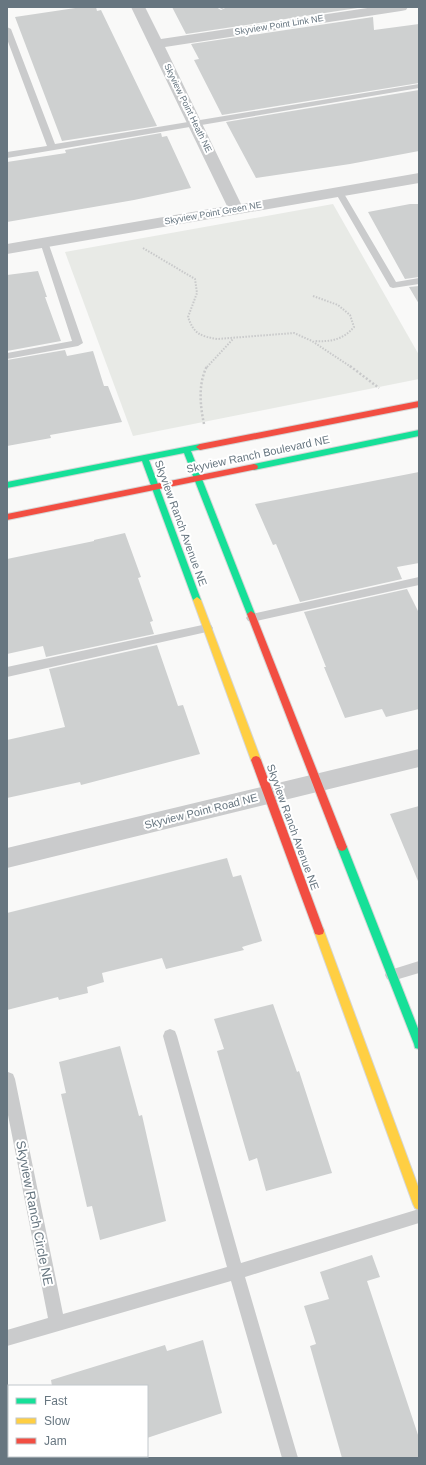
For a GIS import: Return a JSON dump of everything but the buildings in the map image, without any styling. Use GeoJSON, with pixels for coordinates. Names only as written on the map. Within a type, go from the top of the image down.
{"type":"FeatureCollection","features":[{"type":"Feature","properties":{"kind":"street","name":"Skyview Point Heath NE"},"geometry":{"type":"LineString","coordinates":[[138,7],[236,209]]}},
{"type":"Feature","properties":{"kind":"street","name":"Skyview Point Link NE"},"geometry":{"type":"LineString","coordinates":[[157,44],[401,7]]}},
{"type":"Feature","properties":{"kind":"street","name":"Skyview Point Green NE"},"geometry":{"type":"LineString","coordinates":[[7,248],[419,178]]}},
{"type":"Feature","properties":{"kind":"street","name":"Skyview Ranch Boulevard NE"},"geometry":{"type":"LineString","coordinates":[[7,486],[419,404]]}},
{"type":"Feature","properties":{"kind":"street","name":"Skyview Ranch Boulevard NE"},"geometry":{"type":"LineString","coordinates":[[7,517],[419,433]]}},
{"type":"Feature","properties":{"kind":"street"},"geometry":{"type":"LineString","coordinates":[[186,450],[419,1044]]}},
{"type":"Feature","properties":{"kind":"street","name":"Skyview Ranch Avenue NE"},"geometry":{"type":"LineString","coordinates":[[145,458],[419,1204]]}},
{"type":"Feature","properties":{"kind":"street","name":"Skyview Point Road NE"},"geometry":{"type":"LineString","coordinates":[[7,858],[419,758]]}},
{"type":"Feature","properties":{"kind":"lane"},"geometry":{"type":"LineString","coordinates":[[7,29],[52,147]]}},
{"type":"Feature","properties":{"kind":"lane"},"geometry":{"type":"LineString","coordinates":[[7,154],[419,86]]}},
{"type":"Feature","properties":{"kind":"lane"},"geometry":{"type":"LineString","coordinates":[[339,192],[393,285],[419,280]]}},
{"type":"Feature","properties":{"kind":"lane"},"geometry":{"type":"LineString","coordinates":[[7,356],[78,343],[44,242]]}},
{"type":"Feature","properties":{"kind":"lane"},"geometry":{"type":"LineString","coordinates":[[252,618],[419,581]]}},
{"type":"Feature","properties":{"kind":"lane"},"geometry":{"type":"LineString","coordinates":[[7,672],[207,628]]}},
{"type":"Feature","properties":{"kind":"lane"},"geometry":{"type":"LineString","coordinates":[[392,975],[419,967]]}},
{"type":"Feature","properties":{"kind":"lane"},"geometry":{"type":"LineString","coordinates":[[170,1036],[290,1458]]}},
{"type":"Feature","properties":{"kind":"lane","name":"Skyview Ranch Circle NE"},"geometry":{"type":"LineString","coordinates":[[8,1079],[57,1323]]}},
{"type":"Feature","properties":{"kind":"lane"},"geometry":{"type":"LineString","coordinates":[[7,1338],[236,1272],[419,1216]]}},
{"type":"Feature","properties":{"kind":"path"},"geometry":{"type":"LineString","coordinates":[[122,228],[126,238],[195,278],[198,285],[197,297],[188,317],[191,325],[197,333],[212,338],[234,339],[245,336],[295,333],[313,341],[382,390]]}},
{"type":"Feature","properties":{"kind":"path"},"geometry":{"type":"LineString","coordinates":[[313,296],[338,305],[350,315],[354,327],[347,336],[334,340],[313,341]]}},
{"type":"Feature","properties":{"kind":"path"},"geometry":{"type":"LineString","coordinates":[[204,426],[200,410],[201,388],[205,373],[210,362],[234,339]]}},
{"type":"Feature","properties":{"kind":"shaded area"},"geometry":{"type":"Polygon","coordinates":[[[333,204],[419,355],[419,379],[133,436],[65,252],[333,204]]]}},
{"type":"Feature","properties":{"kind":"traffic: fast"},"geometry":{"type":"LineString","coordinates":[[254,467],[419,433]]}},
{"type":"Feature","properties":{"kind":"traffic: fast"},"geometry":{"type":"LineString","coordinates":[[7,485],[200,447]]}},
{"type":"Feature","properties":{"kind":"traffic: fast"},"geometry":{"type":"LineString","coordinates":[[187,450],[251,614]]}},
{"type":"Feature","properties":{"kind":"traffic: fast"},"geometry":{"type":"LineString","coordinates":[[145,458],[197,600]]}},
{"type":"Feature","properties":{"kind":"traffic: fast"},"geometry":{"type":"LineString","coordinates":[[342,847],[419,1044]]}},
{"type":"Feature","properties":{"kind":"traffic: slow"},"geometry":{"type":"LineString","coordinates":[[197,600],[256,760]]}},
{"type":"Feature","properties":{"kind":"traffic: slow"},"geometry":{"type":"LineString","coordinates":[[319,931],[419,1204]]}},
{"type":"Feature","properties":{"kind":"traffic: jam"},"geometry":{"type":"LineString","coordinates":[[200,447],[419,404]]}},
{"type":"Feature","properties":{"kind":"traffic: jam"},"geometry":{"type":"LineString","coordinates":[[7,517],[254,467]]}},
{"type":"Feature","properties":{"kind":"traffic: jam"},"geometry":{"type":"LineString","coordinates":[[251,614],[342,847]]}},
{"type":"Feature","properties":{"kind":"traffic: jam"},"geometry":{"type":"LineString","coordinates":[[256,760],[319,931]]}}]}
